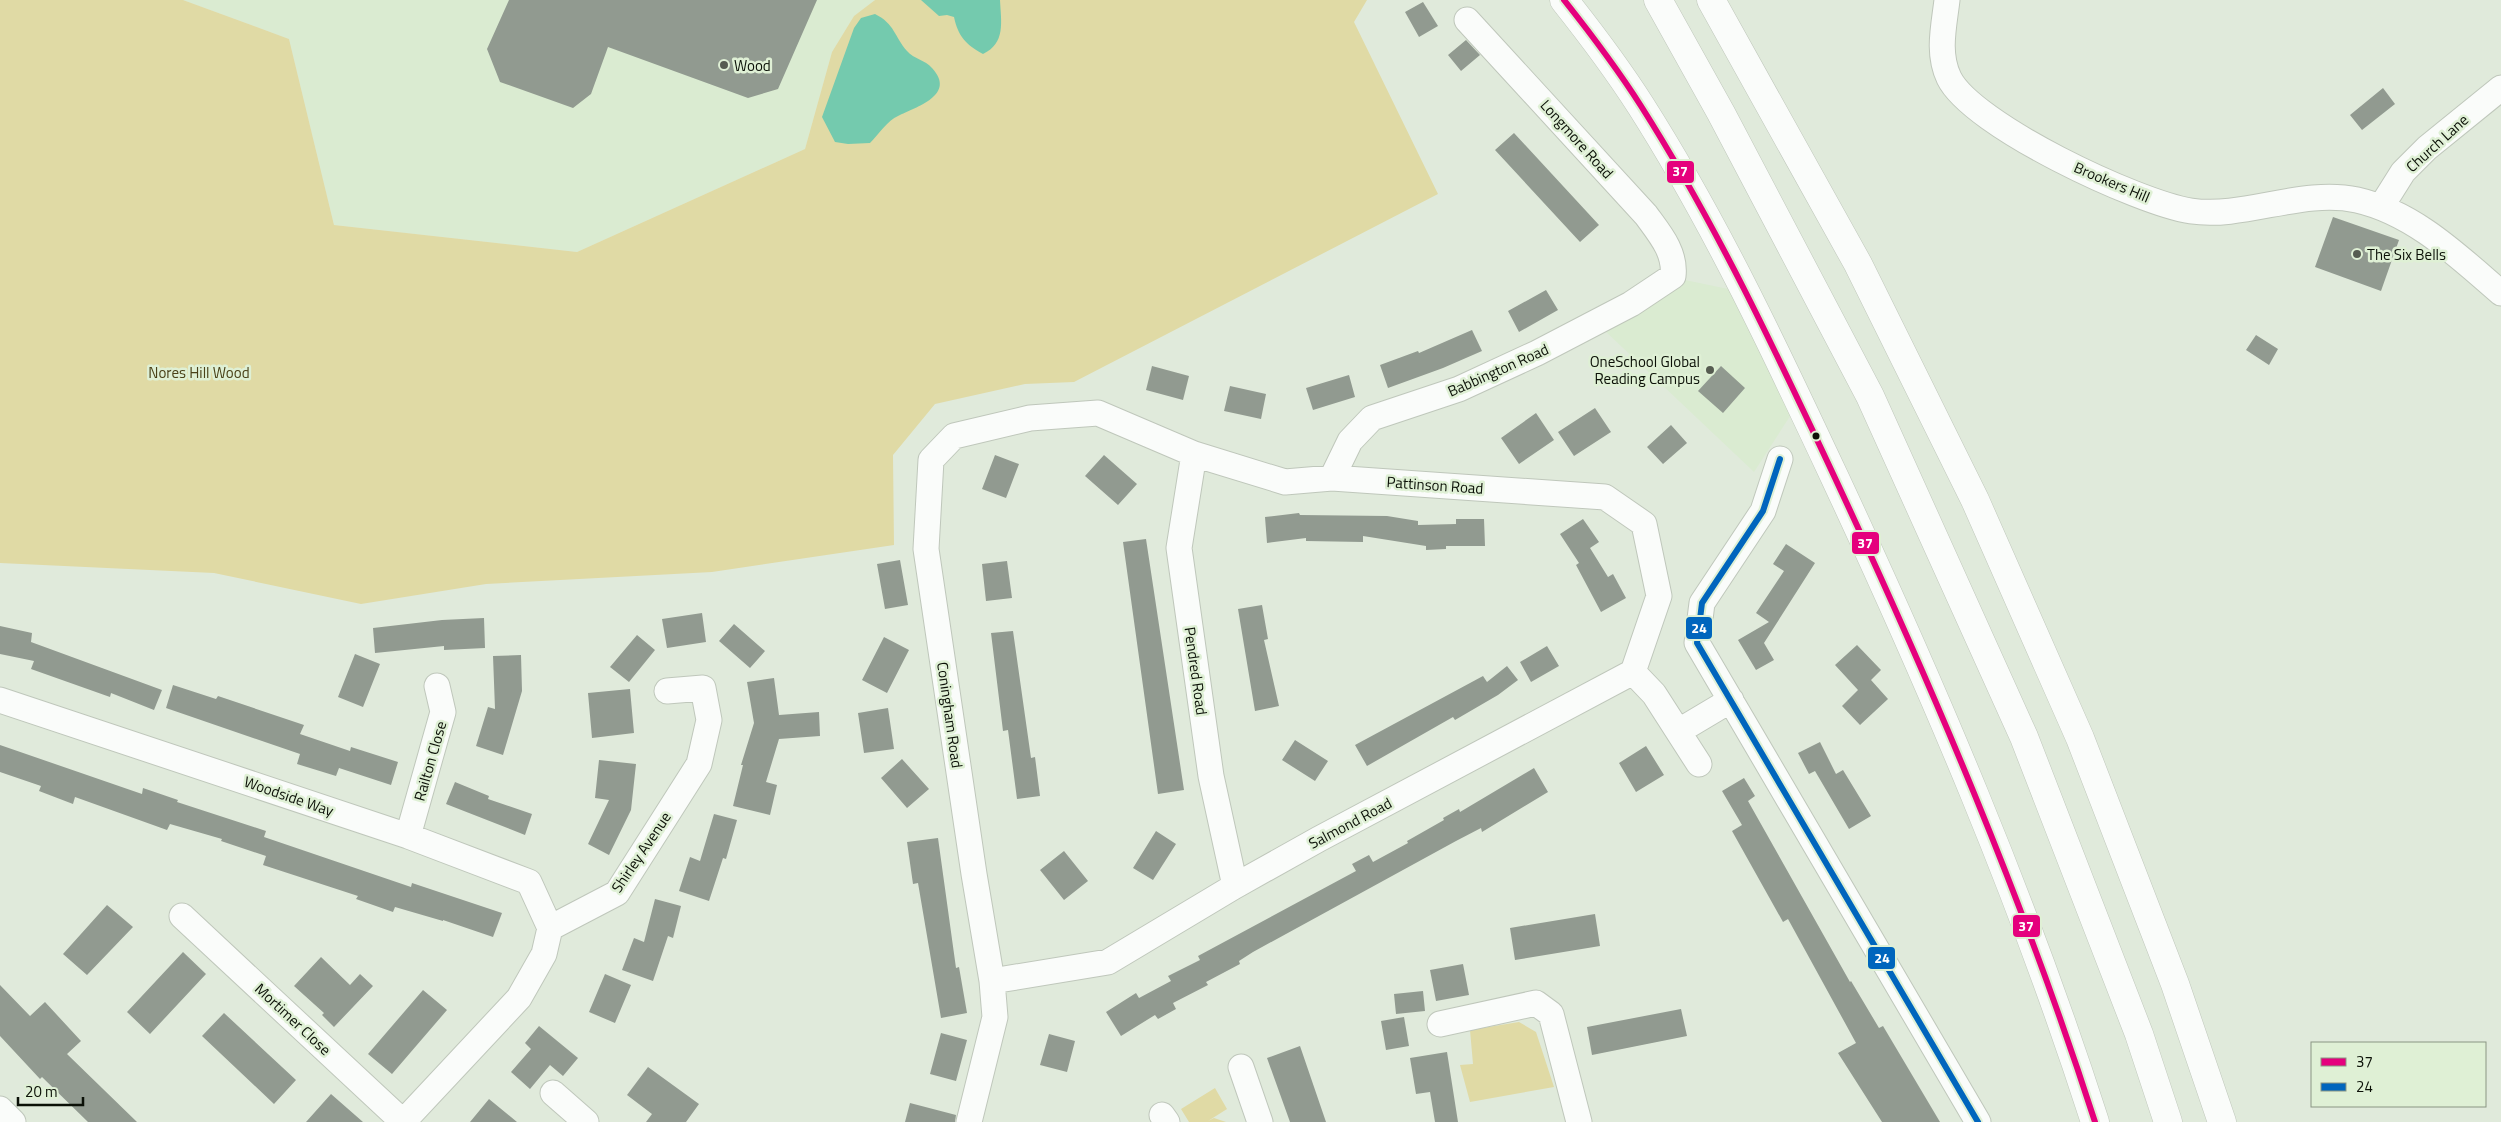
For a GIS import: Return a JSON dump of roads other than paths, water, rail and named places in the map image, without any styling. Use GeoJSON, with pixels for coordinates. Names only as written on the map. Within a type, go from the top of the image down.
{"type":"FeatureCollection","features":[{"type":"Feature","properties":{"kind":"main road"},"geometry":{"type":"LineString","coordinates":[[1564,0],[1636,98],[1673,159],[1732,267],[1808,420],[1877,568],[1974,794],[2055,1005],[2095,1122]]}},
{"type":"Feature","properties":{"kind":"main road"},"geometry":{"type":"LineString","coordinates":[[1658,0],[1721,113],[1870,396],[2024,738],[2138,1034],[2168,1122]]}},
{"type":"Feature","properties":{"kind":"main road"},"geometry":{"type":"LineString","coordinates":[[1711,0],[1858,264],[1975,500],[2080,738],[2175,984],[2222,1122]]}},
{"type":"Feature","properties":{"kind":"street","name":"Brookers Hill"},"geometry":{"type":"LineString","coordinates":[[1947,0],[1942,42],[1943,63],[1960,94],[2006,129],[2095,178],[2159,202],[2192,211],[2220,211],[2301,199],[2338,197],[2381,207]]}},
{"type":"Feature","properties":{"kind":"street","name":"Longmore Road"},"geometry":{"type":"LineString","coordinates":[[1467,20],[1646,215],[1669,248],[1674,267]]}},
{"type":"Feature","properties":{"kind":"street","name":"Church Lane"},"geometry":{"type":"LineString","coordinates":[[2381,207],[2403,172],[2427,148],[2501,88]]}},
{"type":"Feature","properties":{"kind":"street"},"geometry":{"type":"LineString","coordinates":[[2381,207],[2396,213],[2433,236],[2501,293]]}},
{"type":"Feature","properties":{"kind":"street","name":"Babbington Road"},"geometry":{"type":"LineString","coordinates":[[1332,478],[1350,441],[1372,418],[1459,390],[1590,327],[1631,304],[1673,276],[1674,267]]}},
{"type":"Feature","properties":{"kind":"street","name":"Pattinson Road"},"geometry":{"type":"LineString","coordinates":[[1077,415],[1098,413],[1194,454],[1285,482],[1332,478],[1605,497],[1644,524],[1659,596],[1633,672]]}},
{"type":"Feature","properties":{"kind":"street","name":"Coningham Road"},"geometry":{"type":"LineString","coordinates":[[969,1122],[996,1017],[926,549],[931,460],[954,436],[1030,418],[1077,415]]}},
{"type":"Feature","properties":{"kind":"street","name":"Pendred Road"},"geometry":{"type":"LineString","coordinates":[[1194,454],[1179,548],[1211,776],[1235,886]]}},
{"type":"Feature","properties":{"kind":"street"},"geometry":{"type":"LineString","coordinates":[[1780,459],[1763,511],[1702,603],[1697,643],[1978,1122]]}},
{"type":"Feature","properties":{"kind":"street"},"geometry":{"type":"LineString","coordinates":[[1633,672],[1654,694],[1698,764]]}},
{"type":"Feature","properties":{"kind":"street","name":"Salmond Road"},"geometry":{"type":"LineString","coordinates":[[992,981],[1108,962],[1235,886],[1633,672]]}},
{"type":"Feature","properties":{"kind":"street","name":"Railton Close"},"geometry":{"type":"LineString","coordinates":[[408,836],[443,712],[437,686]]}},
{"type":"Feature","properties":{"kind":"street","name":"Shirley Avenue"},"geometry":{"type":"LineString","coordinates":[[550,928],[616,893],[699,764],[709,720],[702,688],[667,691]]}},
{"type":"Feature","properties":{"kind":"street","name":"Woodside Way"},"geometry":{"type":"LineString","coordinates":[[0,700],[408,836],[528,882],[550,928]]}},
{"type":"Feature","properties":{"kind":"street"},"geometry":{"type":"LineString","coordinates":[[1679,731],[1731,700]]}},
{"type":"Feature","properties":{"kind":"street","name":"Mortimer Close"},"geometry":{"type":"LineString","coordinates":[[182,916],[403,1122]]}},
{"type":"Feature","properties":{"kind":"street"},"geometry":{"type":"LineString","coordinates":[[403,1122],[519,998],[544,954],[550,928]]}},
{"type":"Feature","properties":{"kind":"street"},"geometry":{"type":"LineString","coordinates":[[1440,1024],[1536,1002],[1551,1014],[1578,1122]]}},
{"type":"Feature","properties":{"kind":"street"},"geometry":{"type":"LineString","coordinates":[[1241,1068],[1260,1122]]}},
{"type":"Feature","properties":{"kind":"street"},"geometry":{"type":"LineString","coordinates":[[553,1093],[586,1122]]}},
{"type":"Feature","properties":{"kind":"street"},"geometry":{"type":"LineString","coordinates":[[0,1109],[13,1122]]}},
{"type":"Feature","properties":{"kind":"place","name":"Wood"},"geometry":{"type":"Point","coordinates":[724,65]}},
{"type":"Feature","properties":{"kind":"place","name":"The Six Bells"},"geometry":{"type":"Point","coordinates":[2357,254]}},
{"type":"Feature","properties":{"kind":"place","name":"OneSchool Global Reading Campus"},"geometry":{"type":"Point","coordinates":[1710,370]}},
{"type":"Feature","properties":{"kind":"park label","name":"Nores Hill Wood"},"geometry":{"type":"Point","coordinates":[199,372]}}]}
